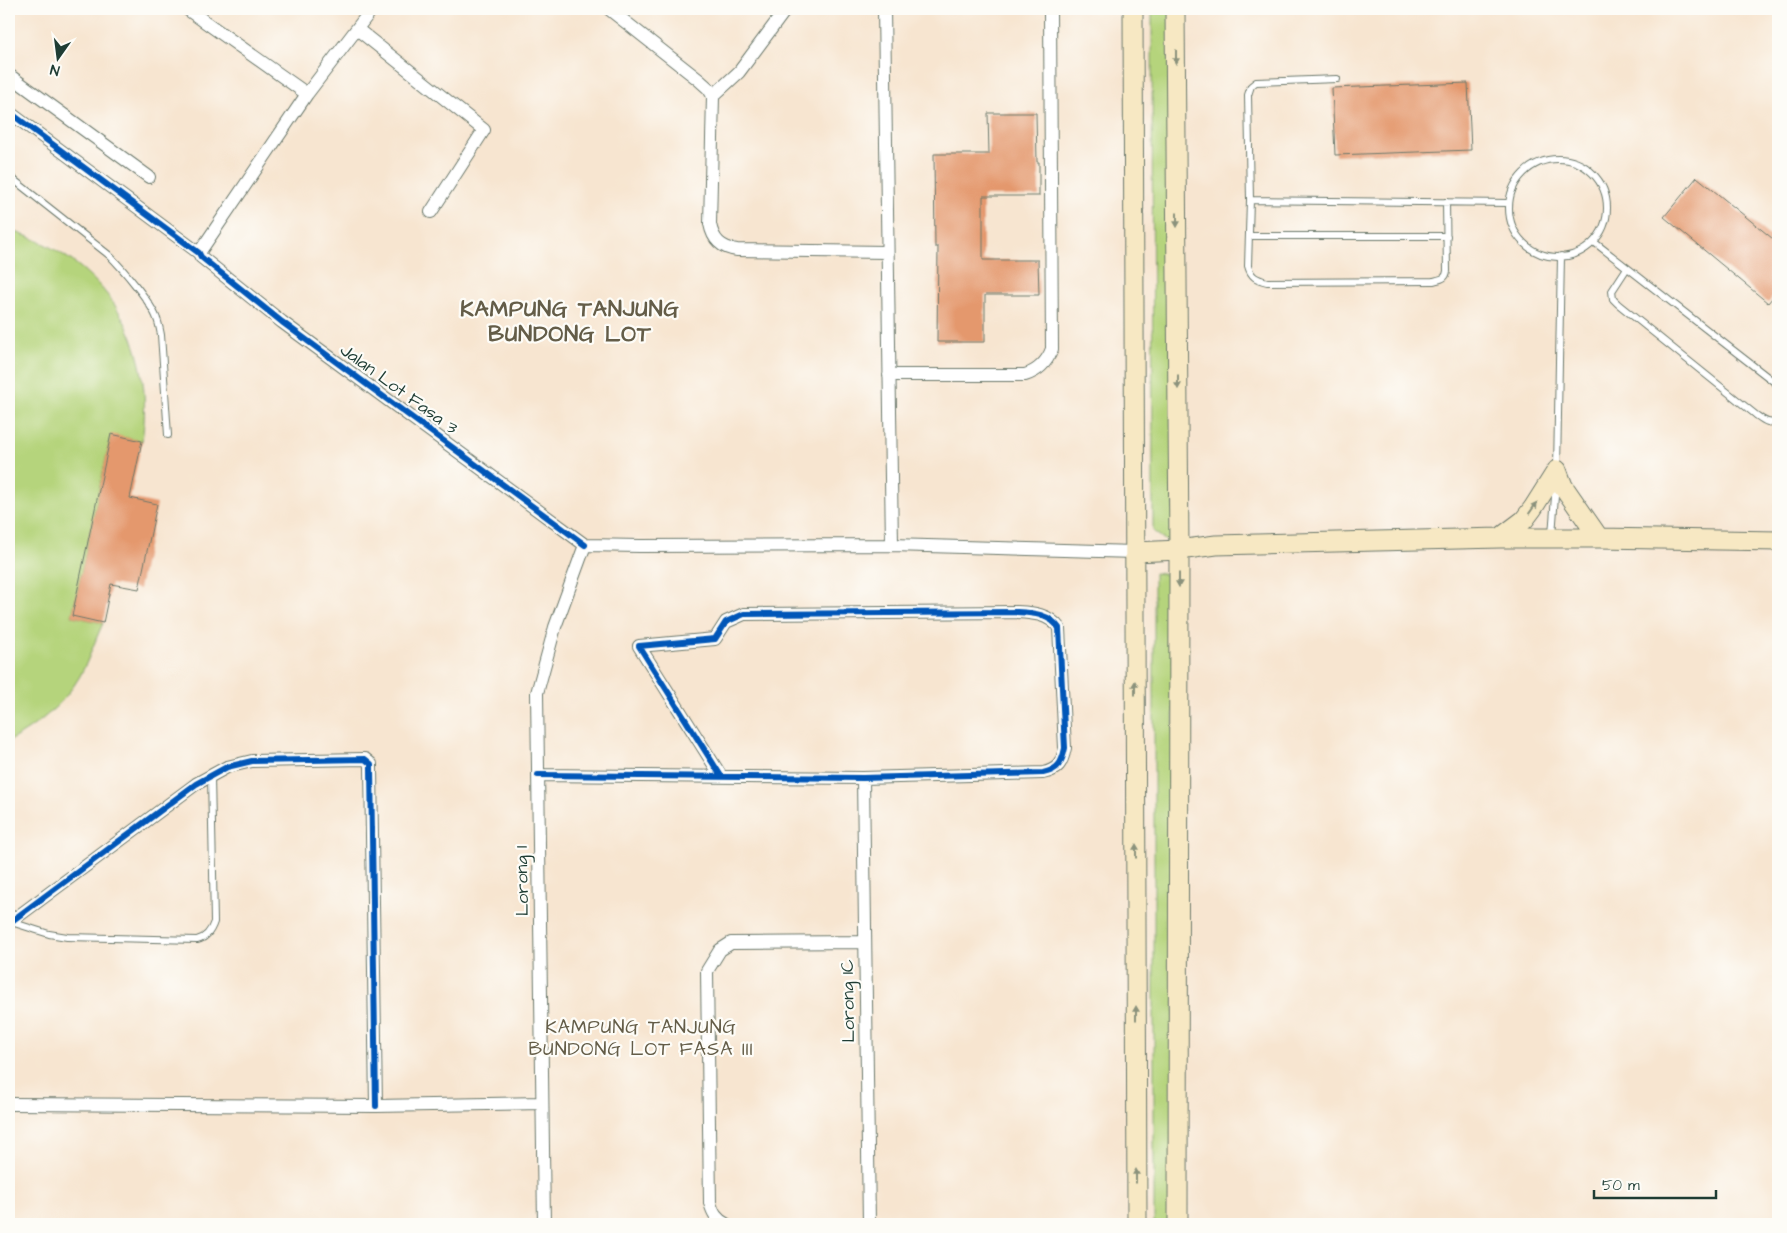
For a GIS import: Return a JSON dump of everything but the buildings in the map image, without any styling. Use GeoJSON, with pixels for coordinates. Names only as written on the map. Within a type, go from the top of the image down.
{"type":"FeatureCollection","features":[{"type":"Feature","properties":{"kind":"main road"},"geometry":{"type":"LineString","coordinates":[[1133,9],[1136,1224]]}},
{"type":"Feature","properties":{"kind":"main road"},"geometry":{"type":"LineString","coordinates":[[1175,9],[1180,550],[1178,1224]]}},
{"type":"Feature","properties":{"kind":"main road"},"geometry":{"type":"LineString","coordinates":[[1500,538],[1524,520],[1557,470]]}},
{"type":"Feature","properties":{"kind":"main road"},"geometry":{"type":"LineString","coordinates":[[1557,470],[1564,486],[1599,538]]}},
{"type":"Feature","properties":{"kind":"main road"},"geometry":{"type":"LineString","coordinates":[[1135,552],[1180,550],[1216,545],[1500,538],[1778,541]]}},
{"type":"Feature","properties":{"kind":"street"},"geometry":{"type":"LineString","coordinates":[[187,9],[307,94]]}},
{"type":"Feature","properties":{"kind":"street"},"geometry":{"type":"LineString","coordinates":[[199,253],[307,94],[372,9]]}},
{"type":"Feature","properties":{"kind":"street"},"geometry":{"type":"LineString","coordinates":[[608,9],[699,80],[709,89],[713,96],[710,224],[713,236],[718,244],[737,250],[887,252]]}},
{"type":"Feature","properties":{"kind":"street"},"geometry":{"type":"LineString","coordinates":[[713,96],[739,72],[786,9]]}},
{"type":"Feature","properties":{"kind":"street"},"geometry":{"type":"LineString","coordinates":[[884,9],[892,545]]}},
{"type":"Feature","properties":{"kind":"street"},"geometry":{"type":"LineString","coordinates":[[890,375],[1025,375],[1040,367],[1050,356],[1052,350],[1050,9]]}},
{"type":"Feature","properties":{"kind":"street"},"geometry":{"type":"LineString","coordinates":[[357,29],[484,130],[431,212]]}},
{"type":"Feature","properties":{"kind":"street"},"geometry":{"type":"LineString","coordinates":[[9,75],[149,177]]}},
{"type":"Feature","properties":{"kind":"street","name":"Jalan Lot Fasa 3"},"geometry":{"type":"LineString","coordinates":[[9,112],[199,253],[201,257],[282,322],[585,544]]}},
{"type":"Feature","properties":{"kind":"street"},"geometry":{"type":"LineString","coordinates":[[585,544],[640,546],[892,545],[1135,552]]}},
{"type":"Feature","properties":{"kind":"street","name":"Lorong 1"},"geometry":{"type":"LineString","coordinates":[[544,1224],[538,693],[555,627],[585,544]]}},
{"type":"Feature","properties":{"kind":"street"},"geometry":{"type":"LineString","coordinates":[[538,775],[863,778],[1043,773],[1051,771],[1059,766],[1063,760],[1065,748],[1059,628],[1054,621],[1039,615],[1017,612],[744,614],[726,622],[715,639],[639,646],[721,776]]}},
{"type":"Feature","properties":{"kind":"street"},"geometry":{"type":"LineString","coordinates":[[10,922],[169,803],[211,775],[227,767],[261,760],[363,758],[371,764],[376,1106]]}},
{"type":"Feature","properties":{"kind":"street","name":"Lorong 1C"},"geometry":{"type":"LineString","coordinates":[[863,778],[869,1224]]}},
{"type":"Feature","properties":{"kind":"street"},"geometry":{"type":"LineString","coordinates":[[726,1224],[714,1216],[710,1202],[707,971],[720,950],[731,943],[865,942]]}},
{"type":"Feature","properties":{"kind":"street"},"geometry":{"type":"LineString","coordinates":[[9,1104],[376,1106],[542,1103]]}},
{"type":"Feature","properties":{"kind":"lane"},"geometry":{"type":"LineString","coordinates":[[1337,79],[1256,82],[1251,86],[1248,95],[1250,200],[1248,266],[1250,274],[1256,280],[1267,282],[1434,281],[1442,279],[1447,271],[1446,202]]}},
{"type":"Feature","properties":{"kind":"lane"},"geometry":{"type":"LineString","coordinates":[[1556,158],[1582,164],[1593,172],[1601,182],[1608,208],[1601,233],[1594,242],[1582,251],[1561,256],[1548,256],[1533,250],[1520,240],[1512,226],[1508,211],[1509,203],[1514,185],[1521,174],[1544,160],[1556,158]]}},
{"type":"Feature","properties":{"kind":"lane"},"geometry":{"type":"LineString","coordinates":[[9,176],[109,255],[152,308],[158,319],[161,335],[168,435]]}},
{"type":"Feature","properties":{"kind":"lane"},"geometry":{"type":"LineString","coordinates":[[1250,200],[1509,203]]}},
{"type":"Feature","properties":{"kind":"lane"},"geometry":{"type":"LineString","coordinates":[[1249,236],[1446,236]]}},
{"type":"Feature","properties":{"kind":"lane"},"geometry":{"type":"LineString","coordinates":[[1594,242],[1778,385]]}},
{"type":"Feature","properties":{"kind":"lane"},"geometry":{"type":"LineString","coordinates":[[1551,538],[1557,470],[1561,256]]}},
{"type":"Feature","properties":{"kind":"lane"},"geometry":{"type":"LineString","coordinates":[[1628,268],[1612,292],[1618,304],[1756,415],[1766,422],[1776,422],[1778,420]]}},
{"type":"Feature","properties":{"kind":"lane"},"geometry":{"type":"LineString","coordinates":[[10,922],[49,934],[67,937],[202,939],[210,932],[214,922],[211,775]]}},
{"type":"Feature","properties":{"kind":"green space"},"geometry":{"type":"Polygon","coordinates":[[[1152,9],[1174,9],[1174,547],[1153,531],[1152,9]]]}},
{"type":"Feature","properties":{"kind":"green space"},"geometry":{"type":"Polygon","coordinates":[[[9,230],[43,243],[72,261],[97,283],[117,309],[132,338],[141,370],[145,404],[142,441],[111,435],[72,616],[103,623],[74,686],[58,705],[40,721],[9,741],[9,230]]]}},
{"type":"Feature","properties":{"kind":"green space"},"geometry":{"type":"Polygon","coordinates":[[[1154,573],[1173,575],[1175,1224],[1154,1224],[1154,573]]]}},
{"type":"Feature","properties":{"kind":"cycle path"},"geometry":{"type":"LineString","coordinates":[[9,112],[199,253],[201,257],[282,322],[585,545]]}},
{"type":"Feature","properties":{"kind":"cycle path"},"geometry":{"type":"LineString","coordinates":[[538,775],[863,778],[1048,772],[1056,768],[1065,748],[1059,628],[1046,617],[1017,612],[744,614],[726,622],[715,639],[639,646],[721,776]]}},
{"type":"Feature","properties":{"kind":"cycle path"},"geometry":{"type":"LineString","coordinates":[[9,923],[196,784],[227,767],[252,761],[365,759],[371,764],[376,1106]]}},
{"type":"Feature","properties":{"kind":"district","name":"KAMPUNG TANJUNG BUNDONG LOT"},"geometry":{"type":"Point","coordinates":[570,322]}},
{"type":"Feature","properties":{"kind":"district","name":"KAMPUNG TANJUNG BUNDONG LOT FASA III"},"geometry":{"type":"Point","coordinates":[641,1038]}}]}
